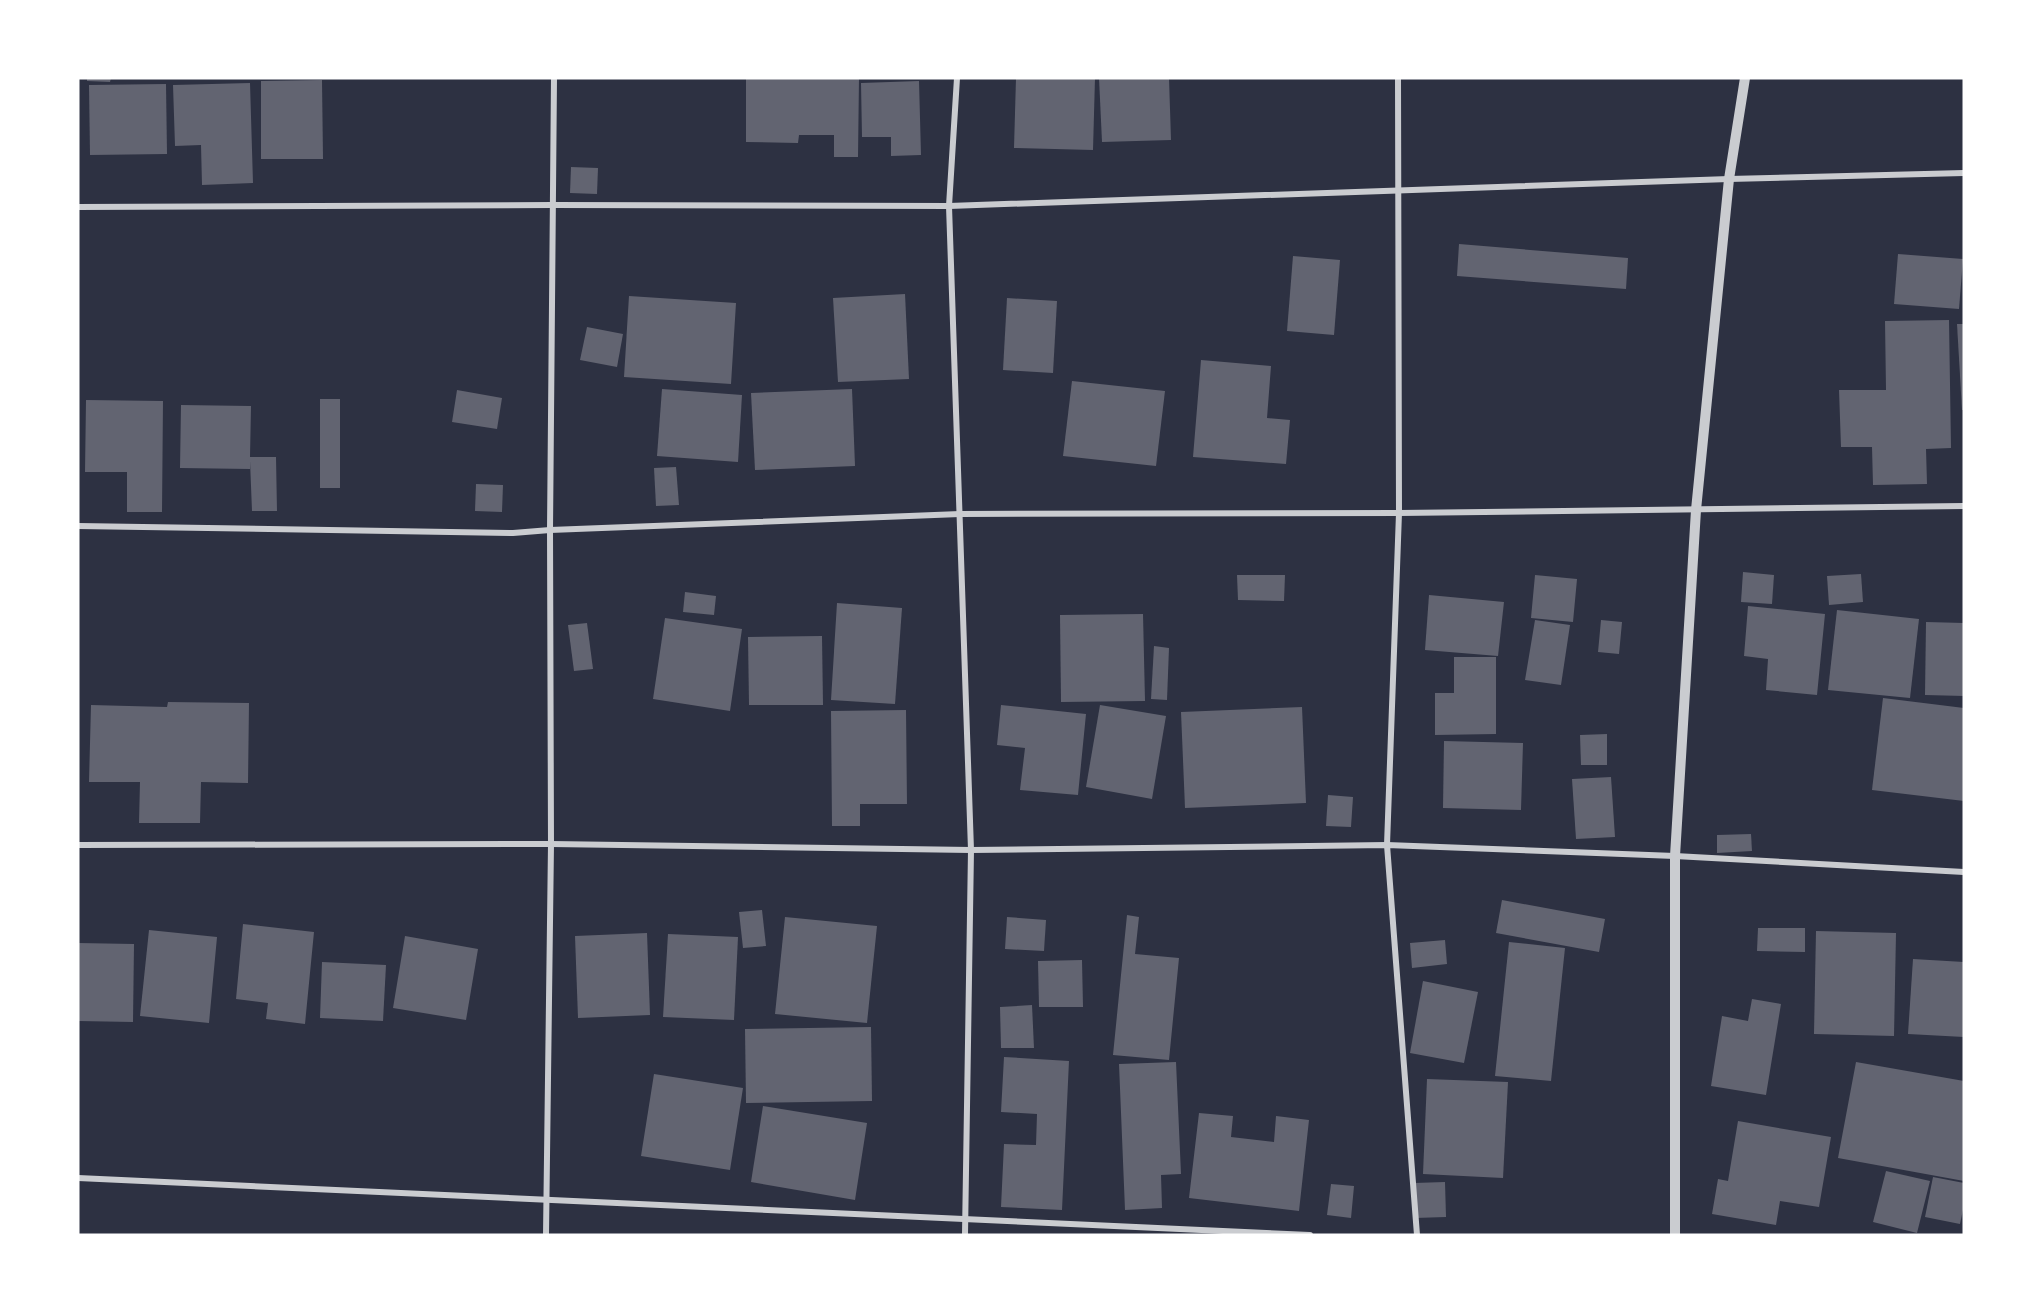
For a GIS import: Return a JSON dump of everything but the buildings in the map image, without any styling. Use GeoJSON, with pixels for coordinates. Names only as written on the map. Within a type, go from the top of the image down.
{"type":"FeatureCollection","features":[{"type":"Feature","properties":{"kind":"street"},"geometry":{"type":"LineString","coordinates":[[546,1235],[551,844],[550,530],[554,78]]}},
{"type":"Feature","properties":{"kind":"street"},"geometry":{"type":"LineString","coordinates":[[957,78],[949,206],[971,850],[965,1235]]}},
{"type":"Feature","properties":{"kind":"street"},"geometry":{"type":"LineString","coordinates":[[1398,78],[1399,513],[1387,845],[1417,1235]]}},
{"type":"Feature","properties":{"kind":"street"},"geometry":{"type":"LineString","coordinates":[[1675,1235],[1675,856],[1696,510],[1729,178],[1745,78]]}},
{"type":"Feature","properties":{"kind":"street"},"geometry":{"type":"LineString","coordinates":[[78,207],[949,206],[1729,178],[1964,173]]}},
{"type":"Feature","properties":{"kind":"street"},"geometry":{"type":"LineString","coordinates":[[78,526],[513,533],[960,514],[1399,513],[1964,506]]}},
{"type":"Feature","properties":{"kind":"street"},"geometry":{"type":"LineString","coordinates":[[78,845],[551,844],[971,850],[1387,845],[1675,856],[1964,872]]}},
{"type":"Feature","properties":{"kind":"street"},"geometry":{"type":"LineString","coordinates":[[78,1178],[1310,1235]]}}]}
